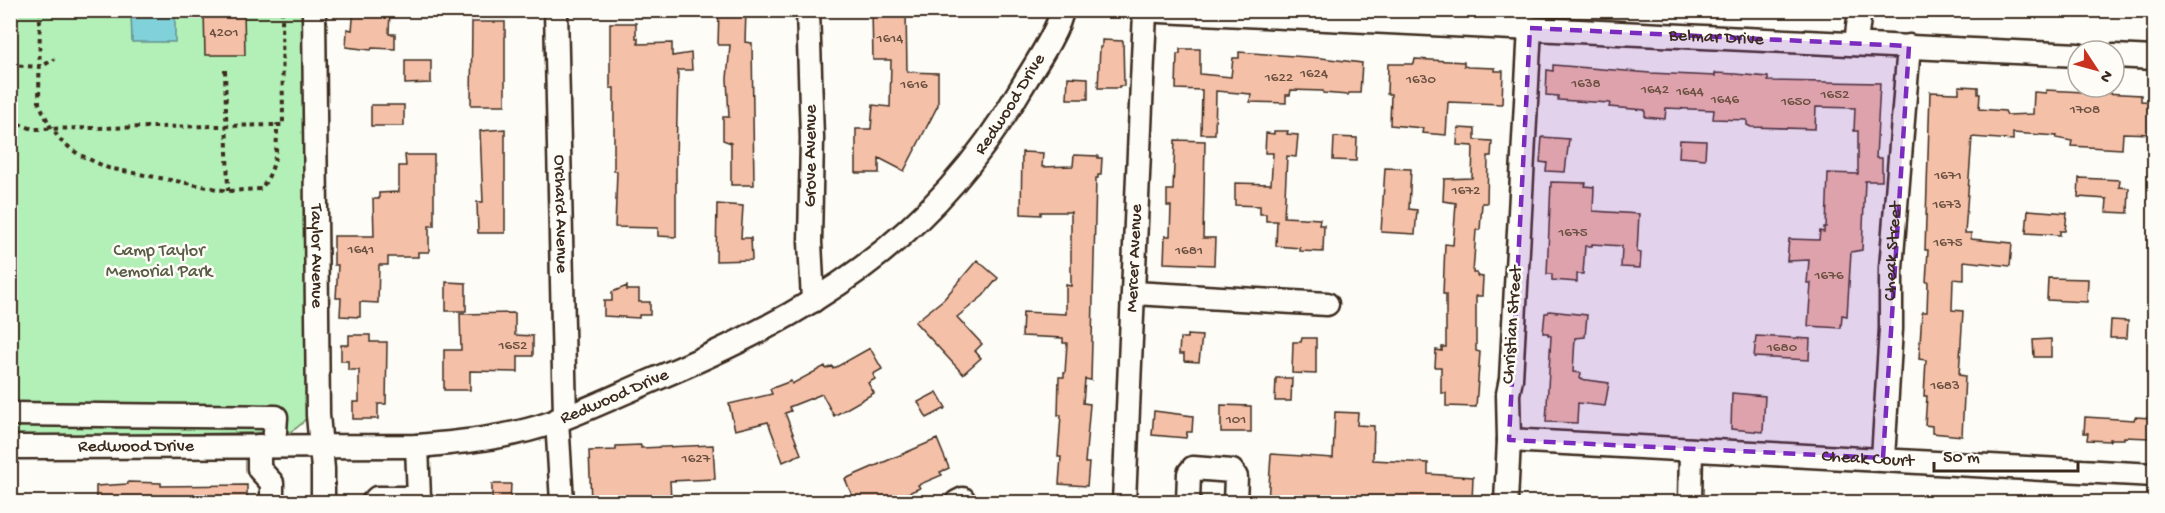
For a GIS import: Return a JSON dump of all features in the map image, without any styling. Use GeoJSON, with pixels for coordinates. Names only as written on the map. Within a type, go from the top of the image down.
{"type":"FeatureCollection","features":[{"type":"Feature","properties":{"kind":"street","name":"Taylor Avenue"},"geometry":{"type":"LineString","coordinates":[[314,10],[318,415],[323,469],[323,502]]}},
{"type":"Feature","properties":{"kind":"street","name":"Orchard Avenue"},"geometry":{"type":"LineString","coordinates":[[556,10],[562,502]]}},
{"type":"Feature","properties":{"kind":"street","name":"Grove Avenue"},"geometry":{"type":"LineString","coordinates":[[808,10],[812,138],[810,242],[813,302]]}},
{"type":"Feature","properties":{"kind":"street","name":"Redwood Drive"},"geometry":{"type":"LineString","coordinates":[[10,447],[417,446],[470,442],[528,430],[561,419],[734,344],[813,302],[847,280],[903,236],[951,188],[1001,123],[1056,28],[1062,10]]}},
{"type":"Feature","properties":{"kind":"street"},"geometry":{"type":"LineString","coordinates":[[1856,43],[1860,10]]}},
{"type":"Feature","properties":{"kind":"street","name":"Belmar Drive"},"geometry":{"type":"LineString","coordinates":[[1142,11],[2066,53]]}},
{"type":"Feature","properties":{"kind":"street","name":"Mercer Avenue"},"geometry":{"type":"LineString","coordinates":[[1124,502],[1134,293],[1142,11]]}},
{"type":"Feature","properties":{"kind":"street","name":"Christian Street"},"geometry":{"type":"LineString","coordinates":[[1506,502],[1509,440],[1508,394],[1530,28]]}},
{"type":"Feature","properties":{"kind":"street","name":"Cheak Street"},"geometry":{"type":"LineString","coordinates":[[1883,458],[1891,329],[1891,268],[1909,46]]}},
{"type":"Feature","properties":{"kind":"street"},"geometry":{"type":"LineString","coordinates":[[2126,57],[2154,58]]}},
{"type":"Feature","properties":{"kind":"street"},"geometry":{"type":"LineString","coordinates":[[1134,293],[1327,304]]}},
{"type":"Feature","properties":{"kind":"street"},"geometry":{"type":"LineString","coordinates":[[10,414],[276,417],[259,469],[272,483],[272,502]]}},
{"type":"Feature","properties":{"kind":"street"},"geometry":{"type":"LineString","coordinates":[[1509,440],[1691,450],[1690,502]]}},
{"type":"Feature","properties":{"kind":"street"},"geometry":{"type":"LineString","coordinates":[[373,502],[377,498],[418,500],[417,446]]}},
{"type":"Feature","properties":{"kind":"street","name":"Cheak Court"},"geometry":{"type":"LineString","coordinates":[[1691,450],[1883,458],[2154,475]]}},
{"type":"Feature","properties":{"kind":"street"},"geometry":{"type":"LineString","coordinates":[[1188,502],[1189,474],[1193,468],[1232,471],[1236,477],[1235,502]]}},
{"type":"Feature","properties":{"kind":"path"},"geometry":{"type":"LineString","coordinates":[[40,10],[39,103],[51,128],[61,141],[78,154],[108,168],[228,191],[261,189],[271,175],[277,153],[278,125]]}},
{"type":"Feature","properties":{"kind":"path"},"geometry":{"type":"LineString","coordinates":[[10,121],[33,129],[283,125],[282,10]]}},
{"type":"Feature","properties":{"kind":"path"},"geometry":{"type":"LineString","coordinates":[[10,65],[40,67],[55,59]]}},
{"type":"Feature","properties":{"kind":"path"},"geometry":{"type":"LineString","coordinates":[[225,70],[228,191]]}},
{"type":"Feature","properties":{"kind":"highlighted area"},"geometry":{"type":"Polygon","coordinates":[[[1530,28],[1909,46],[1883,458],[1509,440],[1530,28]]]}},
{"type":"Feature","properties":{"kind":"green space","name":"Camp Taylor Memorial Park"},"geometry":{"type":"Polygon","coordinates":[[[10,11],[304,11],[309,412],[296,428],[290,432],[11,437],[10,11]]]}},
{"type":"Feature","properties":{"kind":"water"},"geometry":{"type":"Polygon","coordinates":[[[131,11],[175,11],[175,42],[132,42],[131,11]]]}},
{"type":"Feature","properties":{"kind":"building"},"geometry":{"type":"Polygon","coordinates":[[[204,10],[244,10],[245,55],[205,55],[204,10]]]}},
{"type":"Feature","properties":{"kind":"building"},"geometry":{"type":"Polygon","coordinates":[[[354,10],[390,10],[389,34],[395,34],[395,49],[372,48],[371,50],[346,47],[347,29],[352,30],[354,10]]]}},
{"type":"Feature","properties":{"kind":"building"},"geometry":{"type":"Polygon","coordinates":[[[719,10],[746,10],[745,42],[752,43],[754,185],[731,185],[731,143],[723,140],[723,117],[729,117],[727,79],[730,45],[718,45],[719,10]]]}},
{"type":"Feature","properties":{"kind":"building"},"geometry":{"type":"Polygon","coordinates":[[[872,10],[906,10],[907,72],[938,73],[938,105],[904,171],[879,158],[879,173],[856,173],[856,129],[871,129],[873,105],[890,107],[891,60],[873,60],[872,10]]]}},
{"type":"Feature","properties":{"kind":"building"},"geometry":{"type":"Polygon","coordinates":[[[472,22],[505,22],[505,105],[471,105],[472,22]]]}},
{"type":"Feature","properties":{"kind":"building"},"geometry":{"type":"Polygon","coordinates":[[[610,23],[636,23],[638,44],[672,43],[672,56],[691,53],[692,70],[678,70],[676,237],[658,236],[658,228],[615,227],[617,171],[614,171],[614,88],[610,88],[610,23]]]}},
{"type":"Feature","properties":{"kind":"building"},"geometry":{"type":"Polygon","coordinates":[[[1102,40],[1123,41],[1124,86],[1098,88],[1102,40]]]}},
{"type":"Feature","properties":{"kind":"building"},"geometry":{"type":"Polygon","coordinates":[[[1180,49],[1200,49],[1200,74],[1231,77],[1233,58],[1239,58],[1239,52],[1362,63],[1360,93],[1349,93],[1348,95],[1323,93],[1323,91],[1291,90],[1290,95],[1286,95],[1286,103],[1250,102],[1251,94],[1216,91],[1215,134],[1201,134],[1202,90],[1176,89],[1177,54],[1180,54],[1180,49]]]}},
{"type":"Feature","properties":{"kind":"building"},"geometry":{"type":"Polygon","coordinates":[[[1415,59],[1464,62],[1464,66],[1468,67],[1495,68],[1495,71],[1503,71],[1502,104],[1448,102],[1446,135],[1422,133],[1423,128],[1390,125],[1391,94],[1387,94],[1388,64],[1414,64],[1415,59]]]}},
{"type":"Feature","properties":{"kind":"building"},"geometry":{"type":"Polygon","coordinates":[[[405,60],[431,60],[431,83],[405,84],[405,60]]]}},
{"type":"Feature","properties":{"kind":"building"},"geometry":{"type":"Polygon","coordinates":[[[1553,65],[1650,73],[1715,76],[1715,73],[1735,74],[1768,77],[1768,81],[1880,83],[1876,158],[1882,158],[1882,181],[1865,181],[1862,250],[1851,252],[1847,316],[1842,315],[1841,328],[1808,326],[1811,283],[1807,283],[1809,260],[1787,261],[1789,239],[1819,240],[1820,231],[1824,232],[1828,173],[1858,174],[1858,131],[1854,131],[1855,108],[1816,107],[1815,129],[1751,127],[1747,125],[1747,120],[1713,119],[1714,110],[1666,108],[1665,119],[1645,117],[1645,110],[1609,107],[1610,103],[1558,100],[1558,96],[1546,95],[1547,70],[1553,71],[1553,65]]]}},
{"type":"Feature","properties":{"kind":"building"},"geometry":{"type":"Polygon","coordinates":[[[1068,77],[1088,78],[1088,99],[1067,99],[1068,77]]]}},
{"type":"Feature","properties":{"kind":"building"},"geometry":{"type":"Polygon","coordinates":[[[1959,86],[1978,87],[1979,109],[2005,111],[2007,115],[2033,114],[2034,92],[2046,93],[2046,90],[2066,91],[2066,99],[2126,99],[2126,94],[2141,95],[2141,101],[2154,102],[2154,134],[2123,133],[2122,149],[2071,146],[2072,141],[2056,138],[2057,136],[2013,133],[2013,140],[1972,137],[1965,233],[1971,233],[1971,239],[2012,243],[2010,266],[1964,261],[1964,280],[1953,279],[1952,310],[1963,311],[1959,375],[1965,376],[1962,436],[1932,433],[1932,426],[1925,425],[1926,360],[1919,359],[1922,312],[1927,312],[1928,250],[1925,250],[1930,92],[1959,93],[1959,86]]]}},
{"type":"Feature","properties":{"kind":"building"},"geometry":{"type":"Polygon","coordinates":[[[371,105],[404,105],[404,126],[371,126],[371,105]]]}},
{"type":"Feature","properties":{"kind":"building"},"geometry":{"type":"Polygon","coordinates":[[[1458,128],[1475,129],[1475,140],[1492,141],[1491,156],[1488,156],[1487,203],[1482,203],[1480,230],[1476,230],[1473,273],[1483,277],[1482,296],[1476,296],[1476,351],[1480,352],[1476,407],[1446,406],[1446,393],[1441,393],[1441,367],[1435,367],[1436,350],[1442,351],[1442,347],[1446,347],[1446,294],[1443,294],[1445,244],[1453,245],[1456,203],[1443,201],[1444,179],[1472,178],[1473,146],[1457,145],[1458,128]]]}},
{"type":"Feature","properties":{"kind":"building"},"geometry":{"type":"Polygon","coordinates":[[[505,129],[505,233],[478,233],[477,202],[483,202],[480,131],[505,129]]]}},
{"type":"Feature","properties":{"kind":"building"},"geometry":{"type":"Polygon","coordinates":[[[1274,131],[1288,131],[1287,134],[1298,135],[1296,157],[1287,156],[1284,217],[1320,219],[1319,225],[1324,225],[1323,252],[1300,251],[1300,248],[1276,246],[1277,221],[1266,221],[1266,214],[1260,214],[1260,206],[1235,205],[1235,183],[1271,184],[1273,153],[1265,153],[1266,133],[1274,134],[1274,131]]]}},
{"type":"Feature","properties":{"kind":"building"},"geometry":{"type":"Polygon","coordinates":[[[1334,137],[1357,138],[1356,161],[1333,160],[1334,137]]]}},
{"type":"Feature","properties":{"kind":"building"},"geometry":{"type":"Polygon","coordinates":[[[1542,137],[1569,139],[1565,172],[1546,171],[1547,163],[1540,162],[1542,137]]]}},
{"type":"Feature","properties":{"kind":"building"},"geometry":{"type":"Polygon","coordinates":[[[1175,140],[1205,141],[1203,238],[1215,238],[1214,265],[1164,263],[1165,236],[1170,236],[1171,206],[1167,206],[1167,190],[1173,190],[1175,140]]]}},
{"type":"Feature","properties":{"kind":"building"},"geometry":{"type":"Polygon","coordinates":[[[1680,140],[1706,141],[1705,159],[1679,157],[1680,140]]]}},
{"type":"Feature","properties":{"kind":"building"},"geometry":{"type":"Polygon","coordinates":[[[1022,152],[1043,153],[1042,167],[1073,166],[1074,155],[1102,158],[1101,175],[1096,178],[1091,380],[1085,379],[1083,403],[1090,404],[1085,463],[1089,463],[1087,486],[1059,484],[1061,415],[1058,415],[1059,377],[1064,377],[1065,373],[1067,343],[1063,343],[1063,338],[1022,336],[1023,312],[1066,314],[1066,285],[1071,286],[1071,212],[1021,214],[1022,152]]]}},
{"type":"Feature","properties":{"kind":"building"},"geometry":{"type":"Polygon","coordinates":[[[405,155],[434,155],[434,226],[429,226],[429,252],[418,252],[418,257],[388,257],[388,265],[379,265],[378,303],[360,302],[360,317],[340,316],[341,298],[336,298],[338,265],[334,265],[334,236],[374,236],[373,199],[379,199],[379,193],[399,192],[399,166],[406,166],[405,155]]]}},
{"type":"Feature","properties":{"kind":"building"},"geometry":{"type":"Polygon","coordinates":[[[1385,168],[1411,169],[1409,209],[1417,210],[1415,234],[1381,232],[1385,168]]]}},
{"type":"Feature","properties":{"kind":"building"},"geometry":{"type":"Polygon","coordinates":[[[2079,178],[2120,180],[2119,187],[2129,188],[2128,213],[2106,212],[2107,199],[2078,197],[2079,178]]]}},
{"type":"Feature","properties":{"kind":"building"},"geometry":{"type":"Polygon","coordinates":[[[1551,182],[1586,183],[1585,186],[1594,187],[1593,211],[1639,214],[1637,252],[1641,253],[1640,268],[1621,267],[1622,246],[1592,244],[1592,246],[1585,246],[1583,274],[1577,274],[1577,282],[1552,280],[1552,274],[1547,274],[1551,182]]]}},
{"type":"Feature","properties":{"kind":"building"},"geometry":{"type":"Polygon","coordinates":[[[717,204],[743,206],[741,238],[751,238],[752,260],[716,261],[717,204]]]}},
{"type":"Feature","properties":{"kind":"building"},"geometry":{"type":"Polygon","coordinates":[[[2028,210],[2067,213],[2065,231],[2060,231],[2060,235],[2026,233],[2028,210]]]}},
{"type":"Feature","properties":{"kind":"building"},"geometry":{"type":"Polygon","coordinates":[[[977,260],[998,278],[983,296],[957,317],[982,344],[975,351],[981,358],[963,374],[915,322],[944,299],[977,260]]]}},
{"type":"Feature","properties":{"kind":"building"},"geometry":{"type":"Polygon","coordinates":[[[2048,278],[2088,279],[2087,302],[2047,300],[2048,278]]]}},
{"type":"Feature","properties":{"kind":"building"},"geometry":{"type":"Polygon","coordinates":[[[446,282],[466,283],[466,311],[446,311],[446,282]]]}},
{"type":"Feature","properties":{"kind":"building"},"geometry":{"type":"Polygon","coordinates":[[[627,286],[627,290],[639,290],[639,302],[650,302],[650,315],[639,315],[639,318],[604,316],[604,301],[612,301],[612,292],[627,286]]]}},
{"type":"Feature","properties":{"kind":"building"},"geometry":{"type":"Polygon","coordinates":[[[1549,311],[1587,315],[1585,337],[1575,338],[1573,372],[1581,373],[1580,379],[1609,383],[1605,406],[1578,403],[1577,423],[1546,422],[1551,336],[1543,333],[1545,313],[1549,311]]]}},
{"type":"Feature","properties":{"kind":"building"},"geometry":{"type":"Polygon","coordinates":[[[515,313],[515,335],[533,336],[533,356],[518,356],[518,372],[470,371],[470,390],[444,390],[444,350],[461,350],[460,314],[515,313]]]}},
{"type":"Feature","properties":{"kind":"building"},"geometry":{"type":"Polygon","coordinates":[[[2111,320],[2128,321],[2127,338],[2110,338],[2111,320]]]}},
{"type":"Feature","properties":{"kind":"building"},"geometry":{"type":"Polygon","coordinates":[[[349,335],[370,335],[370,342],[387,342],[386,404],[378,404],[378,419],[353,419],[353,402],[359,402],[359,370],[348,370],[348,361],[341,361],[341,345],[349,345],[349,335]]]}},
{"type":"Feature","properties":{"kind":"building"},"geometry":{"type":"Polygon","coordinates":[[[1187,335],[1202,336],[1199,362],[1184,361],[1184,354],[1179,354],[1180,338],[1187,338],[1187,335]]]}},
{"type":"Feature","properties":{"kind":"building"},"geometry":{"type":"Polygon","coordinates":[[[1756,336],[1810,339],[1809,360],[1754,357],[1756,336]]]}},
{"type":"Feature","properties":{"kind":"building"},"geometry":{"type":"Polygon","coordinates":[[[1302,338],[1316,338],[1316,374],[1292,373],[1293,342],[1301,342],[1302,338]]]}},
{"type":"Feature","properties":{"kind":"building"},"geometry":{"type":"Polygon","coordinates":[[[2051,339],[2051,357],[2034,357],[2033,340],[2051,339]]]}},
{"type":"Feature","properties":{"kind":"building"},"geometry":{"type":"Polygon","coordinates":[[[870,348],[882,369],[873,374],[875,379],[868,383],[874,393],[834,416],[822,394],[789,407],[791,411],[785,413],[801,454],[783,462],[768,422],[735,430],[729,404],[772,394],[770,389],[791,381],[792,384],[825,366],[826,369],[832,366],[833,369],[870,348]]]}},
{"type":"Feature","properties":{"kind":"building"},"geometry":{"type":"Polygon","coordinates":[[[1276,378],[1292,378],[1291,401],[1275,401],[1276,378]]]}},
{"type":"Feature","properties":{"kind":"building"},"geometry":{"type":"Polygon","coordinates":[[[937,392],[946,408],[927,418],[918,402],[937,392]]]}},
{"type":"Feature","properties":{"kind":"building"},"geometry":{"type":"Polygon","coordinates":[[[1732,393],[1765,396],[1763,432],[1731,429],[1732,393]]]}},
{"type":"Feature","properties":{"kind":"building"},"geometry":{"type":"Polygon","coordinates":[[[1221,405],[1251,406],[1251,432],[1221,432],[1221,405]]]}},
{"type":"Feature","properties":{"kind":"building"},"geometry":{"type":"Polygon","coordinates":[[[1154,411],[1193,416],[1192,432],[1187,432],[1186,438],[1152,435],[1154,411]]]}},
{"type":"Feature","properties":{"kind":"building"},"geometry":{"type":"Polygon","coordinates":[[[1335,412],[1358,413],[1357,425],[1374,426],[1373,460],[1428,463],[1428,474],[1473,477],[1472,502],[1268,502],[1271,454],[1333,458],[1335,412]]]}},
{"type":"Feature","properties":{"kind":"building"},"geometry":{"type":"Polygon","coordinates":[[[2085,417],[2134,420],[2135,417],[2151,418],[2150,438],[2124,437],[2124,439],[2110,439],[2110,441],[2087,440],[2088,433],[2084,433],[2085,417]]]}},
{"type":"Feature","properties":{"kind":"building"},"geometry":{"type":"Polygon","coordinates":[[[937,439],[949,468],[940,472],[942,475],[892,500],[890,497],[877,502],[855,502],[845,479],[937,439]]]}},
{"type":"Feature","properties":{"kind":"building"},"geometry":{"type":"Polygon","coordinates":[[[641,445],[641,448],[713,445],[715,479],[670,481],[671,500],[591,502],[589,451],[616,450],[616,446],[641,445]]]}},
{"type":"Feature","properties":{"kind":"building"},"geometry":{"type":"Polygon","coordinates":[[[128,482],[161,483],[161,486],[247,485],[247,502],[96,502],[96,486],[128,484],[128,482]]]}},
{"type":"Feature","properties":{"kind":"building"},"geometry":{"type":"Polygon","coordinates":[[[492,484],[511,484],[510,502],[492,502],[492,484]]]}}]}
